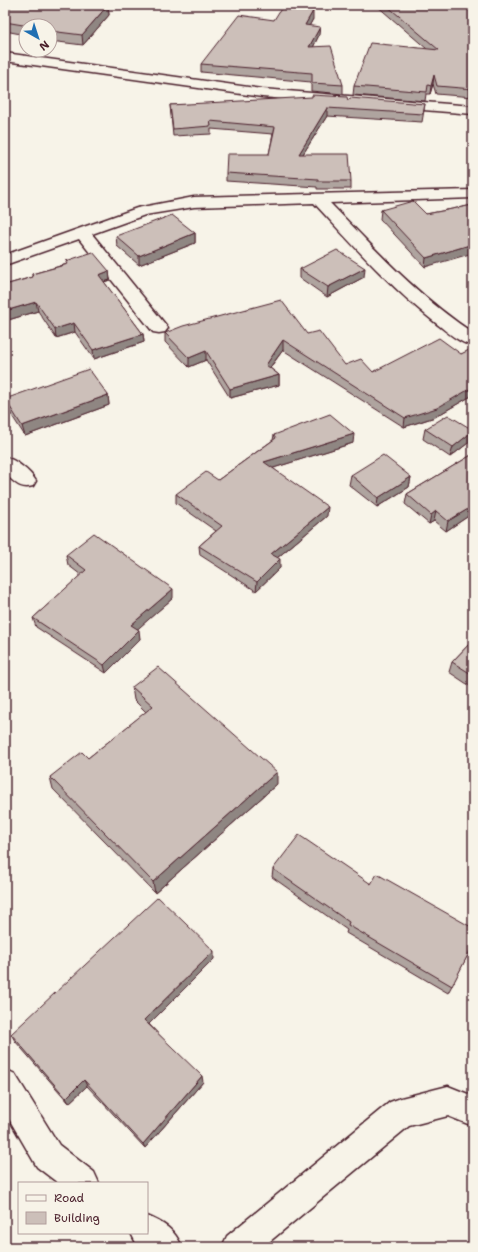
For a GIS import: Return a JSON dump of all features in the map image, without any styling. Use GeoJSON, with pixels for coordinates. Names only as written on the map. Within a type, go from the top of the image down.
{"type":"FeatureCollection","features":[{"type":"Feature","properties":{"kind":"street"},"geometry":{"type":"LineString","coordinates":[[5,57],[262,93],[473,110]]}},
{"type":"Feature","properties":{"kind":"street"},"geometry":{"type":"LineString","coordinates":[[5,260],[142,211],[194,202],[473,194]]}},
{"type":"Feature","properties":{"kind":"street"},"geometry":{"type":"LineString","coordinates":[[318,199],[398,283],[460,333],[473,341]]}},
{"type":"Feature","properties":{"kind":"street"},"geometry":{"type":"LineString","coordinates":[[83,233],[159,328]]}},
{"type":"Feature","properties":{"kind":"street"},"geometry":{"type":"LineString","coordinates":[[5,464],[26,482]]}},
{"type":"Feature","properties":{"kind":"street"},"geometry":{"type":"LineString","coordinates":[[5,1084],[48,1156],[82,1182]]}},
{"type":"Feature","properties":{"kind":"street"},"geometry":{"type":"LineString","coordinates":[[238,1247],[402,1113],[448,1101],[473,1111]]}},
{"type":"Feature","properties":{"kind":"street"},"geometry":{"type":"LineString","coordinates":[[148,1233],[166,1247]]}},
{"type":"Feature","properties":{"kind":"building"},"geometry":{"type":"Polygon","coordinates":[[[5,5],[108,5],[82,35],[58,32],[58,18],[18,18],[18,24],[5,22],[5,5]]]}},
{"type":"Feature","properties":{"kind":"building"},"geometry":{"type":"Polygon","coordinates":[[[386,5],[473,5],[473,89],[437,86],[434,75],[431,86],[428,85],[427,92],[354,86],[370,43],[439,50],[386,5]]]}},
{"type":"Feature","properties":{"kind":"building"},"geometry":{"type":"Polygon","coordinates":[[[282,7],[313,11],[305,25],[320,27],[309,47],[331,46],[343,85],[312,83],[312,73],[201,64],[239,15],[274,20],[282,7]]]}},
{"type":"Feature","properties":{"kind":"building"},"geometry":{"type":"Polygon","coordinates":[[[312,95],[347,97],[348,101],[350,98],[425,104],[423,114],[327,108],[299,154],[349,154],[351,181],[318,181],[318,179],[226,173],[227,154],[269,154],[275,127],[210,121],[211,126],[173,129],[170,105],[312,97],[312,95]]]}},
{"type":"Feature","properties":{"kind":"building"},"geometry":{"type":"Polygon","coordinates":[[[413,201],[426,214],[473,205],[473,244],[426,258],[381,210],[413,201]]]}},
{"type":"Feature","properties":{"kind":"building"},"geometry":{"type":"Polygon","coordinates":[[[172,215],[195,233],[139,256],[116,236],[172,215]]]}},
{"type":"Feature","properties":{"kind":"building"},"geometry":{"type":"Polygon","coordinates":[[[337,250],[365,268],[328,287],[300,269],[337,250]]]}},
{"type":"Feature","properties":{"kind":"building"},"geometry":{"type":"Polygon","coordinates":[[[93,252],[109,271],[99,275],[143,334],[93,350],[74,323],[55,329],[36,302],[5,311],[5,285],[33,277],[32,274],[68,264],[66,261],[93,252]]]}},
{"type":"Feature","properties":{"kind":"building"},"geometry":{"type":"Polygon","coordinates":[[[281,300],[307,334],[319,331],[345,365],[361,359],[373,372],[439,338],[461,354],[471,349],[473,350],[473,387],[437,408],[405,418],[283,340],[266,365],[279,375],[230,389],[206,351],[189,358],[165,333],[183,326],[281,300]]]}},
{"type":"Feature","properties":{"kind":"building"},"geometry":{"type":"Polygon","coordinates":[[[89,369],[108,395],[22,426],[5,399],[89,369]]]}},
{"type":"Feature","properties":{"kind":"building"},"geometry":{"type":"Polygon","coordinates":[[[330,414],[354,434],[264,462],[328,507],[271,554],[280,559],[257,582],[199,546],[222,526],[176,494],[206,472],[218,480],[276,438],[274,435],[330,414]]]}},
{"type":"Feature","properties":{"kind":"building"},"geometry":{"type":"Polygon","coordinates":[[[448,415],[473,430],[453,447],[425,429],[448,415]]]}},
{"type":"Feature","properties":{"kind":"building"},"geometry":{"type":"Polygon","coordinates":[[[473,454],[473,506],[448,521],[436,511],[431,515],[407,494],[473,454]]]}},
{"type":"Feature","properties":{"kind":"building"},"geometry":{"type":"Polygon","coordinates":[[[383,455],[411,477],[378,498],[351,475],[383,455]]]}},
{"type":"Feature","properties":{"kind":"building"},"geometry":{"type":"Polygon","coordinates":[[[94,533],[173,589],[131,625],[139,630],[104,665],[33,618],[86,570],[66,555],[94,533]]]}},
{"type":"Feature","properties":{"kind":"building"},"geometry":{"type":"Polygon","coordinates":[[[473,640],[473,675],[452,662],[473,640]]]}},
{"type":"Feature","properties":{"kind":"building"},"geometry":{"type":"Polygon","coordinates":[[[158,667],[277,772],[153,882],[50,777],[82,752],[88,758],[153,706],[132,687],[158,667]]]}},
{"type":"Feature","properties":{"kind":"building"},"geometry":{"type":"Polygon","coordinates":[[[299,835],[371,884],[377,874],[473,928],[473,945],[452,986],[348,925],[349,922],[273,869],[299,835]]]}},
{"type":"Feature","properties":{"kind":"building"},"geometry":{"type":"Polygon","coordinates":[[[158,897],[214,951],[144,1020],[202,1076],[143,1144],[84,1080],[66,1098],[11,1034],[158,897]]]}}]}
